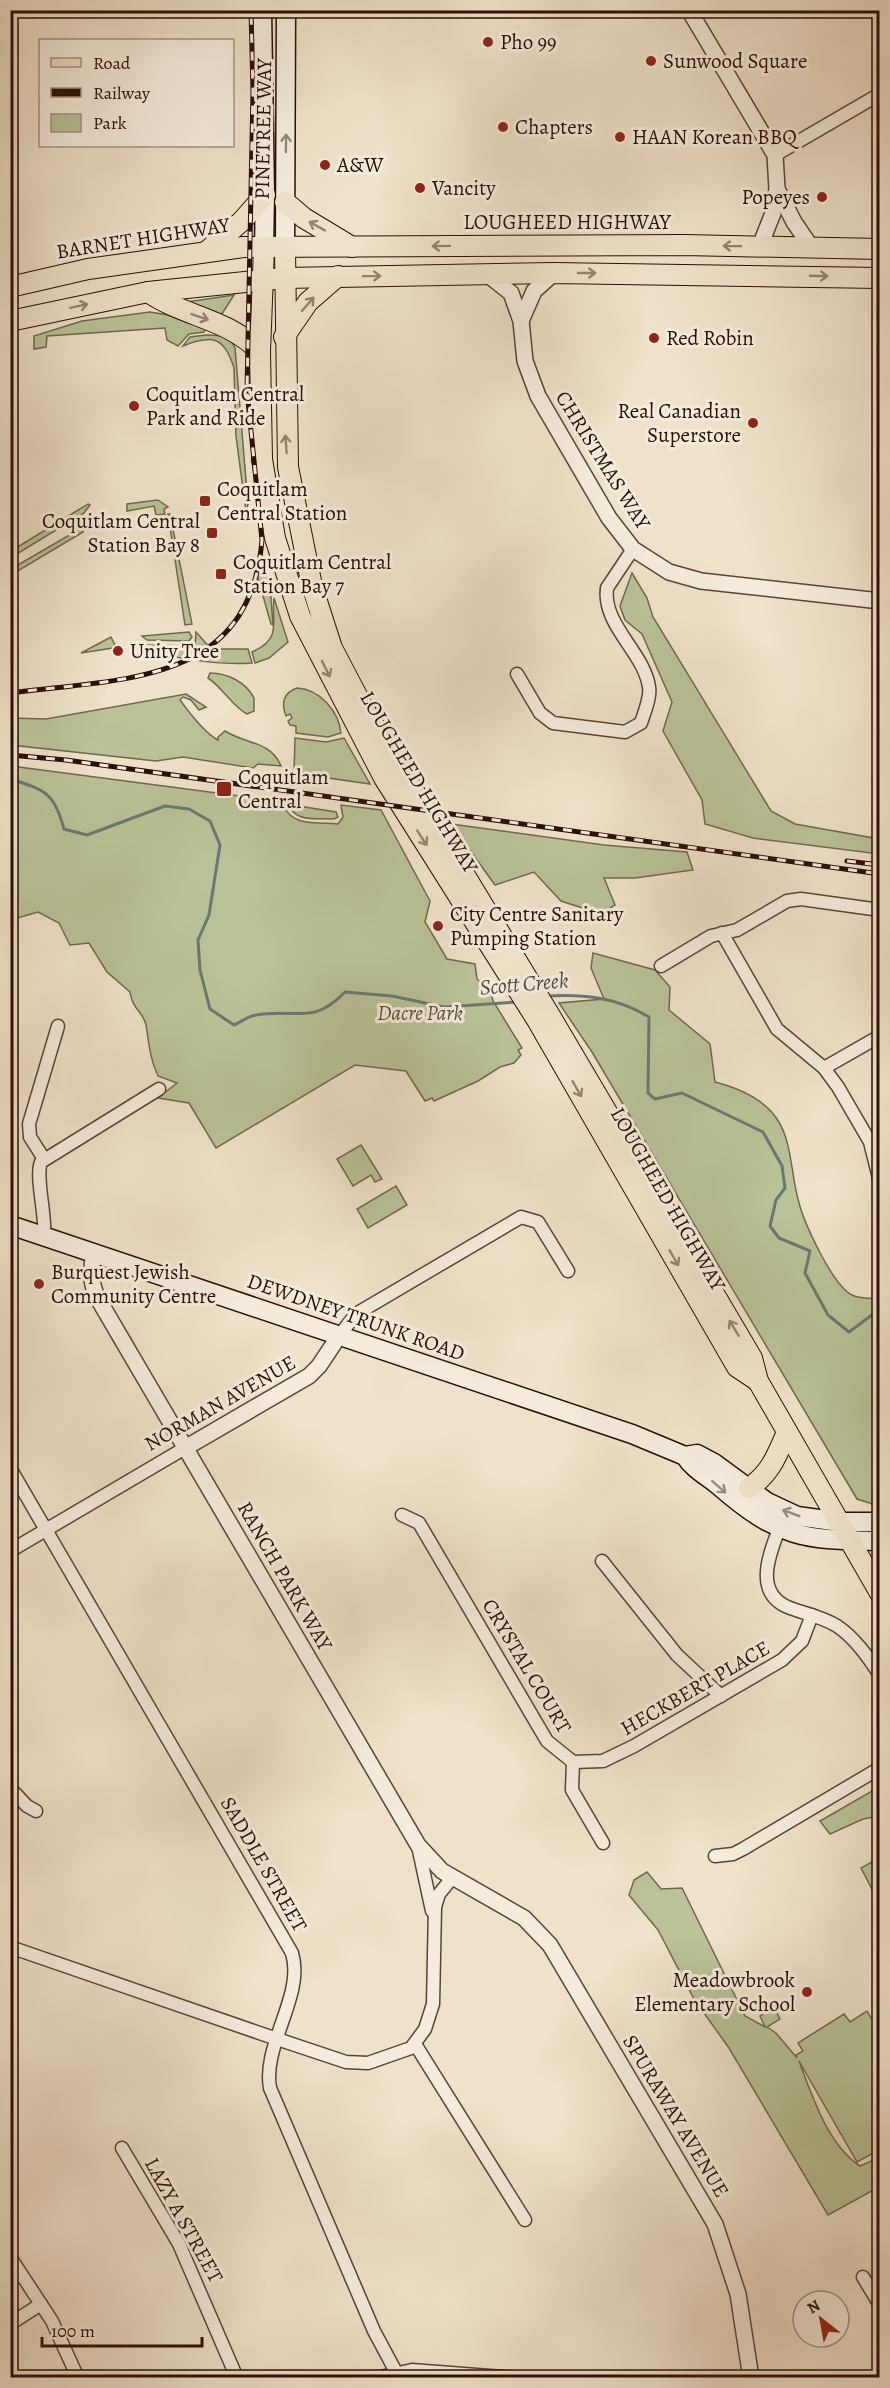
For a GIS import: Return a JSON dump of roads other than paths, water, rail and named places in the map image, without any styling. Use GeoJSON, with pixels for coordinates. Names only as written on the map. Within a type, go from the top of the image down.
{"type":"FeatureCollection","features":[{"type":"Feature","properties":{"kind":"main road","name":"PINETREE WAY"},"geometry":{"type":"LineString","coordinates":[[262,10],[264,248]]}},
{"type":"Feature","properties":{"kind":"main road","name":"PINETREE WAY"},"geometry":{"type":"LineString","coordinates":[[285,248],[286,10]]}},
{"type":"Feature","properties":{"kind":"main road"},"geometry":{"type":"LineString","coordinates":[[207,251],[242,221],[265,195]]}},
{"type":"Feature","properties":{"kind":"main road"},"geometry":{"type":"LineString","coordinates":[[285,202],[304,219],[352,247]]}},
{"type":"Feature","properties":{"kind":"main road","name":"LOUGHEED HIGHWAY"},"geometry":{"type":"LineString","coordinates":[[877,1581],[850,1541],[758,1381],[737,1367],[545,1020],[364,709],[329,638],[312,586],[288,467],[284,278],[285,248],[760,246],[879,249]]}},
{"type":"Feature","properties":{"kind":"main road","name":"LOUGHEED HIGHWAY"},"geometry":{"type":"LineString","coordinates":[[264,248],[260,407],[266,490],[280,558],[300,616],[384,778],[526,989]]}},
{"type":"Feature","properties":{"kind":"main road","name":"BARNET HIGHWAY"},"geometry":{"type":"LineString","coordinates":[[10,287],[88,269],[207,251],[285,248]]}},
{"type":"Feature","properties":{"kind":"main road"},"geometry":{"type":"LineString","coordinates":[[10,321],[148,292],[262,279],[554,273],[879,278]]}},
{"type":"Feature","properties":{"kind":"main road"},"geometry":{"type":"LineString","coordinates":[[284,337],[308,302],[338,276]]}},
{"type":"Feature","properties":{"kind":"main road"},"geometry":{"type":"LineString","coordinates":[[148,292],[168,306],[235,330],[260,352]]}},
{"type":"Feature","properties":{"kind":"main road","name":"DEWDNEY TRUNK ROAD"},"geometry":{"type":"LineString","coordinates":[[10,1225],[632,1434],[685,1456],[697,1454],[767,1502],[797,1516],[840,1522],[879,1522]]}},
{"type":"Feature","properties":{"kind":"main road"},"geometry":{"type":"LineString","coordinates":[[748,1488],[764,1478],[772,1467],[787,1432]]}},
{"type":"Feature","properties":{"kind":"main road","name":"DEWDNEY TRUNK ROAD"},"geometry":{"type":"LineString","coordinates":[[685,1456],[691,1466],[738,1503],[779,1529],[800,1536],[850,1541],[879,1540]]}},
{"type":"Feature","properties":{"kind":"street"},"geometry":{"type":"LineString","coordinates":[[689,10],[776,155],[777,189],[771,222],[760,246]]}},
{"type":"Feature","properties":{"kind":"street"},"geometry":{"type":"LineString","coordinates":[[776,155],[879,94]]}},
{"type":"Feature","properties":{"kind":"street"},"geometry":{"type":"LineString","coordinates":[[777,189],[794,222],[811,247]]}},
{"type":"Feature","properties":{"kind":"street","name":"CHRISTMAS WAY"},"geometry":{"type":"LineString","coordinates":[[521,321],[534,291],[554,273]]}},
{"type":"Feature","properties":{"kind":"street","name":"CHRISTMAS WAY"},"geometry":{"type":"LineString","coordinates":[[487,274],[511,293],[521,321],[522,350],[538,396],[609,518],[633,549],[669,572],[693,579],[879,601]]}},
{"type":"Feature","properties":{"kind":"street"},"geometry":{"type":"LineString","coordinates":[[517,674],[540,713],[553,723],[625,732],[641,723],[650,688],[645,673],[614,619],[607,604],[606,595],[607,588],[633,549]]}},
{"type":"Feature","properties":{"kind":"street"},"geometry":{"type":"LineString","coordinates":[[661,966],[711,936],[737,930],[787,901],[801,899],[879,910]]}},
{"type":"Feature","properties":{"kind":"street"},"geometry":{"type":"LineString","coordinates":[[722,933],[777,1029],[824,1068],[844,1097],[870,1142],[879,1182]]}},
{"type":"Feature","properties":{"kind":"street"},"geometry":{"type":"LineString","coordinates":[[44,1159],[30,1137],[29,1124],[58,1026]]}},
{"type":"Feature","properties":{"kind":"street"},"geometry":{"type":"LineString","coordinates":[[824,1068],[879,1036]]}},
{"type":"Feature","properties":{"kind":"street"},"geometry":{"type":"LineString","coordinates":[[44,1235],[45,1215],[38,1170],[44,1159],[159,1089]]}},
{"type":"Feature","properties":{"kind":"street","name":"NORMAN AVENUE"},"geometry":{"type":"LineString","coordinates":[[10,1551],[309,1376],[320,1366],[356,1314],[521,1217],[538,1222],[568,1271]]}},
{"type":"Feature","properties":{"kind":"street","name":"RANCH PARK WAY"},"geometry":{"type":"LineString","coordinates":[[93,1252],[90,1272],[97,1297],[418,1845],[434,1926]]}},
{"type":"Feature","properties":{"kind":"street","name":"SADDLE STREET"},"geometry":{"type":"LineString","coordinates":[[10,1468],[292,1953],[293,1978],[268,2073],[271,2094],[374,2331],[396,2372]]}},
{"type":"Feature","properties":{"kind":"street","name":"CRYSTAL COURT"},"geometry":{"type":"LineString","coordinates":[[402,1515],[419,1523],[547,1741],[573,1762],[572,1790],[603,1843]]}},
{"type":"Feature","properties":{"kind":"street"},"geometry":{"type":"LineString","coordinates":[[779,1529],[767,1558],[767,1585],[772,1594],[788,1607],[812,1615],[844,1632],[879,1675]]}},
{"type":"Feature","properties":{"kind":"street"},"geometry":{"type":"LineString","coordinates":[[602,1560],[677,1655],[721,1696]]}},
{"type":"Feature","properties":{"kind":"street","name":"HECKBERT PLACE"},"geometry":{"type":"LineString","coordinates":[[573,1762],[596,1763],[613,1757],[795,1651],[802,1641],[812,1615]]}},
{"type":"Feature","properties":{"kind":"street"},"geometry":{"type":"LineString","coordinates":[[715,1856],[733,1854],[743,1849],[879,1768]]}},
{"type":"Feature","properties":{"kind":"street"},"geometry":{"type":"LineString","coordinates":[[10,1788],[27,1806],[36,1811]]}},
{"type":"Feature","properties":{"kind":"street","name":"SPURAWAY AVENUE"},"geometry":{"type":"LineString","coordinates":[[418,1845],[433,1863],[452,1878],[524,1918],[558,1956],[715,2224],[739,2301],[751,2378]]}},
{"type":"Feature","properties":{"kind":"street","name":"RANCH PARK WAY"},"geometry":{"type":"LineString","coordinates":[[415,2044],[425,2029],[433,2004],[434,1926],[437,1899],[452,1878]]}},
{"type":"Feature","properties":{"kind":"street"},"geometry":{"type":"LineString","coordinates":[[10,1947],[277,2039],[360,2064],[384,2060],[415,2044],[525,2220]]}},
{"type":"Feature","properties":{"kind":"street","name":"LAZY A STREET"},"geometry":{"type":"LineString","coordinates":[[122,2148],[179,2244],[237,2378]]}},
{"type":"Feature","properties":{"kind":"street"},"geometry":{"type":"LineString","coordinates":[[10,2257],[58,2330],[78,2378]]}},
{"type":"Feature","properties":{"kind":"street"},"geometry":{"type":"LineString","coordinates":[[863,2277],[879,2305]]}},
{"type":"Feature","properties":{"kind":"street"},"geometry":{"type":"LineString","coordinates":[[10,2324],[41,2304]]}},
{"type":"Feature","properties":{"kind":"street"},"geometry":{"type":"LineString","coordinates":[[376,2378],[396,2372],[445,2372],[516,2378]]}},
{"type":"Feature","properties":{"kind":"waterway","name":"Scott Creek"},"geometry":{"type":"LineString","coordinates":[[10,779],[32,786],[47,795],[52,800],[64,829],[87,835],[165,806],[189,809],[210,821],[220,845],[209,915],[198,940],[200,970],[210,1009],[234,1025],[256,1015],[313,1012],[323,1009],[345,992],[392,996],[444,1007],[516,1002]]}},
{"type":"Feature","properties":{"kind":"waterway","name":"Scott Creek"},"geometry":{"type":"LineString","coordinates":[[546,996],[599,998],[624,1005],[649,1017],[648,1093],[655,1099],[682,1093],[763,1132],[782,1166],[785,1188],[776,1200],[770,1226],[779,1238],[810,1251],[805,1273],[828,1315],[849,1332],[880,1309]]}},
{"type":"Feature","properties":{"kind":"railway"},"geometry":{"type":"LineString","coordinates":[[10,693],[95,683],[174,666],[207,649],[233,623],[252,588],[262,540],[247,391],[253,92],[251,10]]}},
{"type":"Feature","properties":{"kind":"railway"},"geometry":{"type":"LineString","coordinates":[[10,755],[66,760],[880,874]]}},
{"type":"Feature","properties":{"kind":"railway"},"geometry":{"type":"LineString","coordinates":[[847,861],[880,865]]}},
{"type":"Feature","properties":{"kind":"place","name":"Pho 99"},"geometry":{"type":"Point","coordinates":[488,42]}},
{"type":"Feature","properties":{"kind":"place","name":"Sunwood Square"},"geometry":{"type":"Point","coordinates":[651,61]}},
{"type":"Feature","properties":{"kind":"place","name":"Chapters"},"geometry":{"type":"Point","coordinates":[503,127]}},
{"type":"Feature","properties":{"kind":"place","name":"HAAN Korean BBQ"},"geometry":{"type":"Point","coordinates":[620,137]}},
{"type":"Feature","properties":{"kind":"place","name":"A&W"},"geometry":{"type":"Point","coordinates":[325,165]}},
{"type":"Feature","properties":{"kind":"place","name":"Vancity"},"geometry":{"type":"Point","coordinates":[420,188]}},
{"type":"Feature","properties":{"kind":"place","name":"Popeyes"},"geometry":{"type":"Point","coordinates":[822,197]}},
{"type":"Feature","properties":{"kind":"place","name":"Red Robin"},"geometry":{"type":"Point","coordinates":[654,338]}},
{"type":"Feature","properties":{"kind":"place","name":"Coquitlam Central Park and Ride"},"geometry":{"type":"Point","coordinates":[134,406]}},
{"type":"Feature","properties":{"kind":"place","name":"Real Canadian Superstore"},"geometry":{"type":"Point","coordinates":[753,423]}},
{"type":"Feature","properties":{"kind":"place","name":"Coquitlam Central Station"},"geometry":{"type":"Point","coordinates":[205,501]}},
{"type":"Feature","properties":{"kind":"place","name":"Coquitlam Central Station Bay 8"},"geometry":{"type":"Point","coordinates":[212,533]}},
{"type":"Feature","properties":{"kind":"place","name":"Coquitlam Central Station Bay 7"},"geometry":{"type":"Point","coordinates":[221,574]}},
{"type":"Feature","properties":{"kind":"place","name":"Unity Tree"},"geometry":{"type":"Point","coordinates":[118,651]}},
{"type":"Feature","properties":{"kind":"place","name":"Coquitlam Central"},"geometry":{"type":"Point","coordinates":[224,789]}},
{"type":"Feature","properties":{"kind":"place","name":"City Centre Sanitary Pumping Station"},"geometry":{"type":"Point","coordinates":[438,926]}},
{"type":"Feature","properties":{"kind":"place","name":"Burquest Jewish Community Centre"},"geometry":{"type":"Point","coordinates":[39,1284]}},
{"type":"Feature","properties":{"kind":"place","name":"Meadowbrook Elementary School"},"geometry":{"type":"Point","coordinates":[807,1992]}},
{"type":"Feature","properties":{"kind":"park label","name":"Dacre Park"},"geometry":{"type":"Point","coordinates":[420,1013]}}]}
